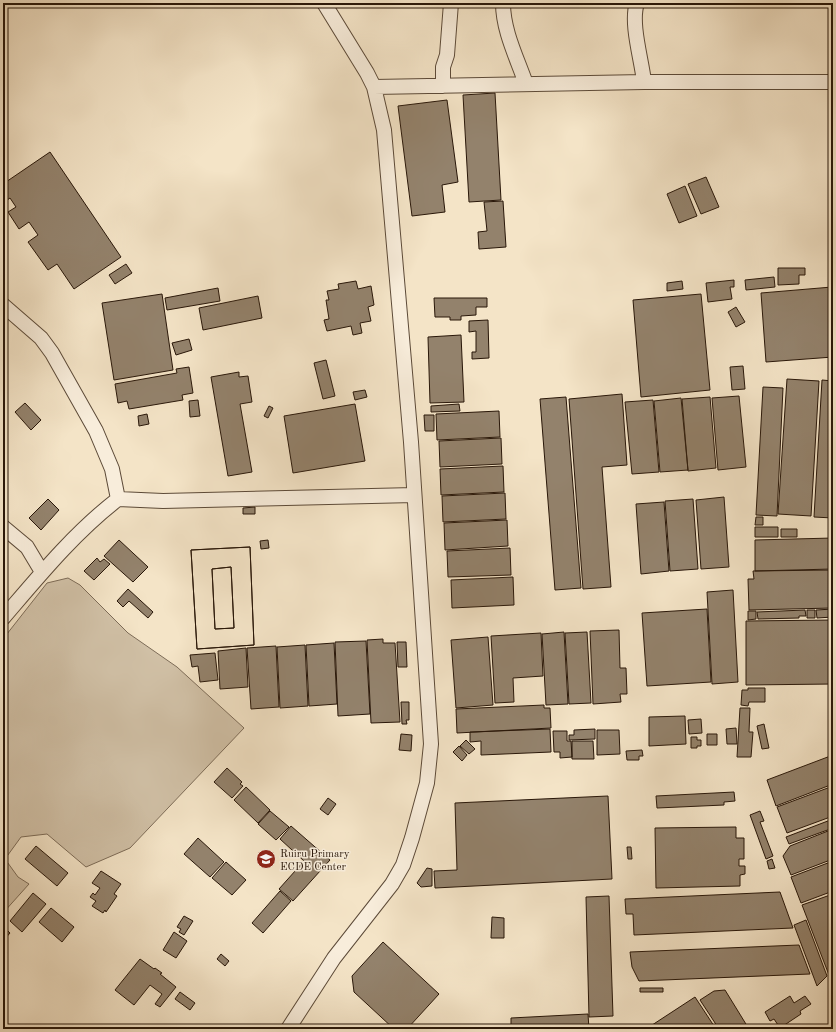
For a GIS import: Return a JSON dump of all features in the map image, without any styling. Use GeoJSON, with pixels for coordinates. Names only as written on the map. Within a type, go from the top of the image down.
{"type":"FeatureCollection","features":[{"type":"Feature","properties":{"kind":"street"},"geometry":{"type":"LineString","coordinates":[[288,1029],[334,958],[392,884],[402,865],[412,838],[426,782],[431,744],[411,442],[384,130],[374,87],[324,3]]}},
{"type":"Feature","properties":{"kind":"street"},"geometry":{"type":"LineString","coordinates":[[443,86],[443,67],[447,55],[451,3]]}},
{"type":"Feature","properties":{"kind":"street"},"geometry":{"type":"LineString","coordinates":[[504,3],[504,17],[507,29],[526,84]]}},
{"type":"Feature","properties":{"kind":"street"},"geometry":{"type":"LineString","coordinates":[[637,3],[636,33],[644,82]]}},
{"type":"Feature","properties":{"kind":"street"},"geometry":{"type":"LineString","coordinates":[[374,87],[644,82],[833,82]]}},
{"type":"Feature","properties":{"kind":"street"},"geometry":{"type":"LineString","coordinates":[[3,305],[41,338],[52,353],[96,431],[112,469],[118,499]]}},
{"type":"Feature","properties":{"kind":"street"},"geometry":{"type":"LineString","coordinates":[[3,618],[42,572],[98,515],[118,499],[163,501],[414,495]]}},
{"type":"Feature","properties":{"kind":"street"},"geometry":{"type":"LineString","coordinates":[[3,527],[27,547],[42,572]]}},
{"type":"Feature","properties":{"kind":"shaded area"},"geometry":{"type":"Polygon","coordinates":[[[68,578],[80,585],[128,633],[177,667],[244,728],[130,848],[86,867],[47,834],[21,837],[5,859],[18,877],[29,884],[3,913],[3,639],[47,583],[68,578]]]}},
{"type":"Feature","properties":{"kind":"building"},"geometry":{"type":"Polygon","coordinates":[[[495,93],[501,200],[469,202],[463,95],[495,93]]]}},
{"type":"Feature","properties":{"kind":"building"},"geometry":{"type":"Polygon","coordinates":[[[447,100],[458,182],[442,185],[445,212],[412,216],[398,106],[447,100]]]}},
{"type":"Feature","properties":{"kind":"building"},"geometry":{"type":"Polygon","coordinates":[[[50,152],[121,257],[74,289],[57,264],[48,270],[28,242],[38,235],[29,222],[19,229],[8,212],[16,207],[10,198],[3,203],[3,184],[50,152]]]}},
{"type":"Feature","properties":{"kind":"building"},"geometry":{"type":"Polygon","coordinates":[[[706,177],[719,207],[701,214],[688,184],[706,177]]]}},
{"type":"Feature","properties":{"kind":"building"},"geometry":{"type":"Polygon","coordinates":[[[685,186],[697,216],[679,223],[667,194],[685,186]]]}},
{"type":"Feature","properties":{"kind":"building"},"geometry":{"type":"Polygon","coordinates":[[[503,201],[506,247],[479,249],[478,232],[487,231],[484,202],[503,201]]]}},
{"type":"Feature","properties":{"kind":"building"},"geometry":{"type":"Polygon","coordinates":[[[126,264],[132,273],[115,284],[109,275],[126,264]]]}},
{"type":"Feature","properties":{"kind":"building"},"geometry":{"type":"Polygon","coordinates":[[[778,268],[805,268],[805,275],[799,275],[799,284],[778,285],[778,268]]]}},
{"type":"Feature","properties":{"kind":"building"},"geometry":{"type":"Polygon","coordinates":[[[774,277],[775,287],[746,290],[745,280],[774,277]]]}},
{"type":"Feature","properties":{"kind":"building"},"geometry":{"type":"Polygon","coordinates":[[[734,280],[734,287],[730,287],[732,299],[708,302],[706,283],[734,280]]]}},
{"type":"Feature","properties":{"kind":"building"},"geometry":{"type":"Polygon","coordinates":[[[356,281],[358,289],[371,286],[374,305],[368,307],[371,321],[360,323],[362,333],[353,335],[351,326],[327,331],[324,320],[329,319],[326,300],[329,300],[327,291],[339,289],[338,284],[356,281]]]}},
{"type":"Feature","properties":{"kind":"building"},"geometry":{"type":"Polygon","coordinates":[[[682,281],[683,289],[667,291],[667,283],[682,281]]]}},
{"type":"Feature","properties":{"kind":"building"},"geometry":{"type":"Polygon","coordinates":[[[832,287],[833,357],[766,362],[761,293],[832,287]]]}},
{"type":"Feature","properties":{"kind":"building"},"geometry":{"type":"Polygon","coordinates":[[[218,288],[220,301],[167,310],[165,298],[218,288]]]}},
{"type":"Feature","properties":{"kind":"building"},"geometry":{"type":"Polygon","coordinates":[[[162,294],[173,370],[114,380],[102,303],[162,294]]]}},
{"type":"Feature","properties":{"kind":"building"},"geometry":{"type":"Polygon","coordinates":[[[701,294],[710,390],[641,397],[633,300],[701,294]]]}},
{"type":"Feature","properties":{"kind":"building"},"geometry":{"type":"Polygon","coordinates":[[[258,296],[262,318],[203,330],[199,308],[258,296]]]}},
{"type":"Feature","properties":{"kind":"building"},"geometry":{"type":"Polygon","coordinates":[[[434,298],[487,298],[487,307],[476,307],[476,315],[461,316],[461,320],[450,320],[450,317],[435,317],[434,298]]]}},
{"type":"Feature","properties":{"kind":"building"},"geometry":{"type":"Polygon","coordinates":[[[736,307],[745,322],[736,327],[728,312],[736,307]]]}},
{"type":"Feature","properties":{"kind":"building"},"geometry":{"type":"Polygon","coordinates":[[[488,320],[489,358],[472,359],[472,352],[476,352],[476,331],[469,332],[469,321],[488,320]]]}},
{"type":"Feature","properties":{"kind":"building"},"geometry":{"type":"Polygon","coordinates":[[[461,335],[464,402],[430,403],[428,337],[461,335]]]}},
{"type":"Feature","properties":{"kind":"building"},"geometry":{"type":"Polygon","coordinates":[[[189,339],[192,350],[176,355],[172,343],[189,339]]]}},
{"type":"Feature","properties":{"kind":"building"},"geometry":{"type":"Polygon","coordinates":[[[326,360],[335,396],[323,399],[314,363],[326,360]]]}},
{"type":"Feature","properties":{"kind":"building"},"geometry":{"type":"Polygon","coordinates":[[[743,366],[745,389],[732,390],[730,367],[743,366]]]}},
{"type":"Feature","properties":{"kind":"building"},"geometry":{"type":"Polygon","coordinates":[[[189,367],[193,393],[182,395],[183,400],[129,409],[127,401],[118,403],[115,384],[177,373],[176,369],[189,367]]]}},
{"type":"Feature","properties":{"kind":"building"},"geometry":{"type":"Polygon","coordinates":[[[239,372],[239,377],[248,376],[252,402],[240,404],[252,472],[228,476],[211,377],[239,372]]]}},
{"type":"Feature","properties":{"kind":"building"},"geometry":{"type":"Polygon","coordinates":[[[787,379],[819,381],[811,516],[778,514],[787,379]]]}},
{"type":"Feature","properties":{"kind":"building"},"geometry":{"type":"Polygon","coordinates":[[[822,380],[833,381],[833,518],[814,517],[822,380]]]}},
{"type":"Feature","properties":{"kind":"building"},"geometry":{"type":"Polygon","coordinates":[[[763,387],[783,388],[777,516],[756,515],[763,387]]]}},
{"type":"Feature","properties":{"kind":"building"},"geometry":{"type":"Polygon","coordinates":[[[365,390],[367,397],[355,400],[353,392],[365,390]]]}},
{"type":"Feature","properties":{"kind":"building"},"geometry":{"type":"Polygon","coordinates":[[[622,394],[627,465],[602,467],[611,587],[583,589],[569,399],[622,394]]]}},
{"type":"Feature","properties":{"kind":"building"},"geometry":{"type":"Polygon","coordinates":[[[739,396],[746,467],[718,470],[712,398],[739,396]]]}},
{"type":"Feature","properties":{"kind":"building"},"geometry":{"type":"Polygon","coordinates":[[[566,397],[581,588],[555,590],[540,399],[566,397]]]}},
{"type":"Feature","properties":{"kind":"building"},"geometry":{"type":"Polygon","coordinates":[[[710,397],[716,468],[688,471],[682,399],[710,397]]]}},
{"type":"Feature","properties":{"kind":"building"},"geometry":{"type":"Polygon","coordinates":[[[681,398],[688,470],[660,472],[654,401],[681,398]]]}},
{"type":"Feature","properties":{"kind":"building"},"geometry":{"type":"Polygon","coordinates":[[[198,400],[200,416],[190,417],[189,401],[198,400]]]}},
{"type":"Feature","properties":{"kind":"building"},"geometry":{"type":"Polygon","coordinates":[[[653,400],[659,472],[632,474],[625,402],[653,400]]]}},
{"type":"Feature","properties":{"kind":"building"},"geometry":{"type":"Polygon","coordinates":[[[25,403],[41,420],[31,430],[15,412],[25,403]]]}},
{"type":"Feature","properties":{"kind":"building"},"geometry":{"type":"Polygon","coordinates":[[[355,404],[365,461],[293,473],[284,416],[355,404]]]}},
{"type":"Feature","properties":{"kind":"building"},"geometry":{"type":"Polygon","coordinates":[[[459,404],[460,411],[431,412],[431,406],[459,404]]]}},
{"type":"Feature","properties":{"kind":"building"},"geometry":{"type":"Polygon","coordinates":[[[269,406],[273,408],[268,418],[264,416],[269,406]]]}},
{"type":"Feature","properties":{"kind":"building"},"geometry":{"type":"Polygon","coordinates":[[[499,411],[500,437],[437,440],[436,414],[499,411]]]}},
{"type":"Feature","properties":{"kind":"building"},"geometry":{"type":"Polygon","coordinates":[[[147,414],[149,424],[139,426],[138,416],[147,414]]]}},
{"type":"Feature","properties":{"kind":"building"},"geometry":{"type":"Polygon","coordinates":[[[424,415],[434,415],[434,431],[425,431],[424,415]]]}},
{"type":"Feature","properties":{"kind":"building"},"geometry":{"type":"Polygon","coordinates":[[[501,438],[502,464],[440,467],[439,441],[501,438]]]}},
{"type":"Feature","properties":{"kind":"building"},"geometry":{"type":"Polygon","coordinates":[[[503,466],[504,492],[441,495],[440,469],[503,466]]]}},
{"type":"Feature","properties":{"kind":"building"},"geometry":{"type":"Polygon","coordinates":[[[505,493],[506,519],[443,522],[442,496],[505,493]]]}},
{"type":"Feature","properties":{"kind":"building"},"geometry":{"type":"Polygon","coordinates":[[[724,497],[729,567],[701,569],[696,500],[724,497]]]}},
{"type":"Feature","properties":{"kind":"building"},"geometry":{"type":"Polygon","coordinates":[[[48,499],[59,510],[41,530],[29,518],[48,499]]]}},
{"type":"Feature","properties":{"kind":"building"},"geometry":{"type":"Polygon","coordinates":[[[693,499],[698,569],[670,571],[665,501],[693,499]]]}},
{"type":"Feature","properties":{"kind":"building"},"geometry":{"type":"Polygon","coordinates":[[[664,502],[669,571],[641,574],[636,504],[664,502]]]}},
{"type":"Feature","properties":{"kind":"building"},"geometry":{"type":"Polygon","coordinates":[[[255,507],[255,514],[243,514],[243,508],[255,507]]]}},
{"type":"Feature","properties":{"kind":"building"},"geometry":{"type":"Polygon","coordinates":[[[756,517],[763,517],[763,525],[755,525],[756,517]]]}},
{"type":"Feature","properties":{"kind":"building"},"geometry":{"type":"Polygon","coordinates":[[[507,520],[508,546],[445,550],[444,523],[507,520]]]}},
{"type":"Feature","properties":{"kind":"building"},"geometry":{"type":"Polygon","coordinates":[[[755,527],[778,527],[778,537],[755,537],[755,527]]]}},
{"type":"Feature","properties":{"kind":"building"},"geometry":{"type":"Polygon","coordinates":[[[781,529],[797,529],[797,537],[781,537],[781,529]]]}},
{"type":"Feature","properties":{"kind":"building"},"geometry":{"type":"Polygon","coordinates":[[[833,538],[833,569],[755,571],[755,540],[833,538]]]}},
{"type":"Feature","properties":{"kind":"building"},"geometry":{"type":"Polygon","coordinates":[[[119,540],[148,567],[133,582],[104,556],[119,540]]]}},
{"type":"Feature","properties":{"kind":"building"},"geometry":{"type":"Polygon","coordinates":[[[268,540],[269,548],[261,549],[260,541],[268,540]]]}},
{"type":"Feature","properties":{"kind":"building"},"geometry":{"type":"Polygon","coordinates":[[[250,547],[254,645],[197,649],[191,550],[250,547]],[[231,567],[212,569],[215,629],[234,628],[231,567]]]}},
{"type":"Feature","properties":{"kind":"building"},"geometry":{"type":"Polygon","coordinates":[[[250,547],[254,645],[197,649],[191,550],[250,547]]]}},
{"type":"Feature","properties":{"kind":"building"},"geometry":{"type":"Polygon","coordinates":[[[510,548],[511,575],[448,577],[447,551],[510,548]]]}},
{"type":"Feature","properties":{"kind":"building"},"geometry":{"type":"Polygon","coordinates":[[[97,558],[100,562],[104,559],[110,564],[94,580],[84,571],[97,558]]]}},
{"type":"Feature","properties":{"kind":"building"},"geometry":{"type":"Polygon","coordinates":[[[231,567],[234,628],[215,629],[212,569],[231,567]]]}},
{"type":"Feature","properties":{"kind":"building"},"geometry":{"type":"Polygon","coordinates":[[[833,570],[833,608],[749,610],[748,579],[754,579],[753,571],[833,570]]]}},
{"type":"Feature","properties":{"kind":"building"},"geometry":{"type":"Polygon","coordinates":[[[513,577],[514,605],[452,608],[451,580],[513,577]]]}},
{"type":"Feature","properties":{"kind":"building"},"geometry":{"type":"Polygon","coordinates":[[[128,589],[153,612],[148,618],[129,601],[123,607],[117,601],[128,589]]]}},
{"type":"Feature","properties":{"kind":"building"},"geometry":{"type":"Polygon","coordinates":[[[733,590],[738,682],[712,684],[707,592],[733,590]]]}},
{"type":"Feature","properties":{"kind":"building"},"geometry":{"type":"Polygon","coordinates":[[[707,609],[711,682],[647,686],[642,613],[707,609]]]}},
{"type":"Feature","properties":{"kind":"building"},"geometry":{"type":"Polygon","coordinates":[[[833,609],[833,617],[817,618],[816,610],[833,609]]]}},
{"type":"Feature","properties":{"kind":"building"},"geometry":{"type":"Polygon","coordinates":[[[805,610],[806,616],[799,616],[799,618],[758,619],[757,612],[805,610]]]}},
{"type":"Feature","properties":{"kind":"building"},"geometry":{"type":"Polygon","coordinates":[[[807,610],[815,610],[815,618],[807,618],[807,610]]]}},
{"type":"Feature","properties":{"kind":"building"},"geometry":{"type":"Polygon","coordinates":[[[748,611],[756,611],[756,619],[748,620],[748,611]]]}},
{"type":"Feature","properties":{"kind":"building"},"geometry":{"type":"Polygon","coordinates":[[[833,620],[833,684],[746,685],[746,621],[833,620]]]}},
{"type":"Feature","properties":{"kind":"building"},"geometry":{"type":"Polygon","coordinates":[[[619,630],[620,668],[626,668],[627,694],[620,694],[621,702],[593,704],[590,631],[619,630]]]}},
{"type":"Feature","properties":{"kind":"building"},"geometry":{"type":"Polygon","coordinates":[[[564,632],[568,704],[546,705],[542,634],[564,632]]]}},
{"type":"Feature","properties":{"kind":"building"},"geometry":{"type":"Polygon","coordinates":[[[587,632],[591,703],[569,704],[565,633],[587,632]]]}},
{"type":"Feature","properties":{"kind":"building"},"geometry":{"type":"Polygon","coordinates":[[[541,633],[543,676],[513,678],[514,702],[495,703],[491,636],[541,633]]]}},
{"type":"Feature","properties":{"kind":"building"},"geometry":{"type":"Polygon","coordinates":[[[488,637],[493,705],[456,708],[451,640],[488,637]]]}},
{"type":"Feature","properties":{"kind":"building"},"geometry":{"type":"Polygon","coordinates":[[[383,639],[383,643],[395,643],[400,722],[371,723],[367,640],[383,639]]]}},
{"type":"Feature","properties":{"kind":"building"},"geometry":{"type":"Polygon","coordinates":[[[366,641],[370,714],[338,716],[335,642],[366,641]]]}},
{"type":"Feature","properties":{"kind":"building"},"geometry":{"type":"Polygon","coordinates":[[[397,642],[406,642],[407,667],[398,667],[397,642]]]}},
{"type":"Feature","properties":{"kind":"building"},"geometry":{"type":"Polygon","coordinates":[[[334,643],[337,704],[309,706],[306,645],[334,643]]]}},
{"type":"Feature","properties":{"kind":"building"},"geometry":{"type":"Polygon","coordinates":[[[305,645],[308,706],[280,708],[277,647],[305,645]]]}},
{"type":"Feature","properties":{"kind":"building"},"geometry":{"type":"Polygon","coordinates":[[[276,646],[279,707],[251,709],[247,648],[276,646]]]}},
{"type":"Feature","properties":{"kind":"building"},"geometry":{"type":"Polygon","coordinates":[[[246,648],[248,687],[220,689],[218,651],[246,648]]]}},
{"type":"Feature","properties":{"kind":"building"},"geometry":{"type":"Polygon","coordinates":[[[215,653],[218,680],[200,682],[198,666],[192,667],[190,655],[215,653]]]}},
{"type":"Feature","properties":{"kind":"building"},"geometry":{"type":"Polygon","coordinates":[[[748,688],[765,688],[765,702],[749,702],[748,706],[741,705],[742,690],[748,690],[748,688]]]}},
{"type":"Feature","properties":{"kind":"building"},"geometry":{"type":"Polygon","coordinates":[[[401,702],[409,702],[409,720],[406,720],[407,724],[402,724],[401,702]]]}},
{"type":"Feature","properties":{"kind":"building"},"geometry":{"type":"Polygon","coordinates":[[[544,705],[544,708],[550,708],[551,728],[457,733],[456,709],[544,705]]]}},
{"type":"Feature","properties":{"kind":"building"},"geometry":{"type":"Polygon","coordinates":[[[740,708],[750,708],[749,732],[753,732],[751,757],[737,757],[740,708]]]}},
{"type":"Feature","properties":{"kind":"building"},"geometry":{"type":"Polygon","coordinates":[[[685,716],[686,744],[649,746],[649,717],[685,716]]]}},
{"type":"Feature","properties":{"kind":"building"},"geometry":{"type":"Polygon","coordinates":[[[701,719],[702,733],[689,734],[688,720],[701,719]]]}},
{"type":"Feature","properties":{"kind":"building"},"geometry":{"type":"Polygon","coordinates":[[[764,724],[769,748],[762,749],[757,726],[764,724]]]}},
{"type":"Feature","properties":{"kind":"building"},"geometry":{"type":"Polygon","coordinates":[[[736,728],[737,744],[727,744],[726,729],[736,728]]]}},
{"type":"Feature","properties":{"kind":"building"},"geometry":{"type":"Polygon","coordinates":[[[550,729],[551,752],[481,755],[481,741],[470,742],[470,732],[550,729]]]}},
{"type":"Feature","properties":{"kind":"building"},"geometry":{"type":"Polygon","coordinates":[[[595,729],[595,739],[569,740],[569,735],[574,735],[574,730],[595,729]]]}},
{"type":"Feature","properties":{"kind":"building"},"geometry":{"type":"Polygon","coordinates":[[[597,730],[619,730],[620,754],[597,755],[597,730]]]}},
{"type":"Feature","properties":{"kind":"building"},"geometry":{"type":"Polygon","coordinates":[[[553,731],[567,731],[567,741],[571,741],[572,757],[560,758],[560,752],[554,752],[553,731]]]}},
{"type":"Feature","properties":{"kind":"building"},"geometry":{"type":"Polygon","coordinates":[[[401,734],[412,735],[411,751],[399,750],[401,734]]]}},
{"type":"Feature","properties":{"kind":"building"},"geometry":{"type":"Polygon","coordinates":[[[707,734],[717,734],[717,745],[707,745],[707,734]]]}},
{"type":"Feature","properties":{"kind":"building"},"geometry":{"type":"Polygon","coordinates":[[[691,737],[697,737],[697,740],[701,740],[701,746],[691,748],[691,737]]]}},
{"type":"Feature","properties":{"kind":"building"},"geometry":{"type":"Polygon","coordinates":[[[466,740],[475,749],[469,754],[460,746],[466,740]]]}},
{"type":"Feature","properties":{"kind":"building"},"geometry":{"type":"Polygon","coordinates":[[[572,741],[593,741],[594,759],[572,759],[572,741]]]}},
{"type":"Feature","properties":{"kind":"building"},"geometry":{"type":"Polygon","coordinates":[[[459,746],[467,755],[462,761],[453,752],[459,746]]]}},
{"type":"Feature","properties":{"kind":"building"},"geometry":{"type":"Polygon","coordinates":[[[642,750],[643,756],[639,756],[639,760],[627,760],[626,751],[642,750]]]}},
{"type":"Feature","properties":{"kind":"building"},"geometry":{"type":"Polygon","coordinates":[[[833,755],[833,784],[776,806],[767,780],[833,755]]]}},
{"type":"Feature","properties":{"kind":"building"},"geometry":{"type":"Polygon","coordinates":[[[227,768],[242,782],[240,784],[243,786],[232,798],[214,782],[227,768]]]}},
{"type":"Feature","properties":{"kind":"building"},"geometry":{"type":"Polygon","coordinates":[[[833,786],[833,816],[787,833],[777,807],[833,786]]]}},
{"type":"Feature","properties":{"kind":"building"},"geometry":{"type":"Polygon","coordinates":[[[246,787],[270,810],[258,823],[234,800],[246,787]]]}},
{"type":"Feature","properties":{"kind":"building"},"geometry":{"type":"Polygon","coordinates":[[[734,792],[735,801],[724,802],[724,805],[657,808],[656,796],[734,792]]]}},
{"type":"Feature","properties":{"kind":"building"},"geometry":{"type":"Polygon","coordinates":[[[608,796],[612,879],[435,888],[434,871],[457,870],[455,803],[608,796]]]}},
{"type":"Feature","properties":{"kind":"building"},"geometry":{"type":"Polygon","coordinates":[[[328,798],[336,804],[328,815],[320,809],[328,798]]]}},
{"type":"Feature","properties":{"kind":"building"},"geometry":{"type":"Polygon","coordinates":[[[270,811],[289,827],[276,840],[258,824],[270,811]]]}},
{"type":"Feature","properties":{"kind":"building"},"geometry":{"type":"Polygon","coordinates":[[[760,811],[764,821],[760,822],[773,856],[766,859],[750,815],[760,811]]]}},
{"type":"Feature","properties":{"kind":"building"},"geometry":{"type":"Polygon","coordinates":[[[833,819],[833,828],[789,844],[786,837],[833,819]]]}},
{"type":"Feature","properties":{"kind":"building"},"geometry":{"type":"Polygon","coordinates":[[[291,826],[330,860],[293,901],[279,889],[304,861],[280,839],[291,826]]]}},
{"type":"Feature","properties":{"kind":"building"},"geometry":{"type":"Polygon","coordinates":[[[736,827],[736,838],[744,838],[744,859],[739,859],[739,866],[745,866],[745,874],[740,875],[740,886],[656,888],[655,828],[736,827]]]}},
{"type":"Feature","properties":{"kind":"building"},"geometry":{"type":"Polygon","coordinates":[[[833,829],[833,859],[791,875],[783,856],[790,846],[833,829]]]}},
{"type":"Feature","properties":{"kind":"building"},"geometry":{"type":"Polygon","coordinates":[[[198,838],[224,862],[210,877],[184,854],[198,838]]]}},
{"type":"Feature","properties":{"kind":"building"},"geometry":{"type":"Polygon","coordinates":[[[36,846],[68,873],[57,886],[25,859],[36,846]]]}},
{"type":"Feature","properties":{"kind":"building"},"geometry":{"type":"Polygon","coordinates":[[[627,847],[631,847],[632,859],[628,859],[627,847]]]}},
{"type":"Feature","properties":{"kind":"building"},"geometry":{"type":"Polygon","coordinates":[[[772,859],[775,868],[769,869],[767,861],[772,859]]]}},
{"type":"Feature","properties":{"kind":"building"},"geometry":{"type":"Polygon","coordinates":[[[833,861],[833,891],[801,903],[791,877],[833,861]]]}},
{"type":"Feature","properties":{"kind":"building"},"geometry":{"type":"Polygon","coordinates":[[[226,862],[246,880],[232,895],[212,878],[226,862]]]}},
{"type":"Feature","properties":{"kind":"building"},"geometry":{"type":"Polygon","coordinates":[[[427,868],[432,869],[432,886],[421,887],[417,883],[427,868]]]}},
{"type":"Feature","properties":{"kind":"building"},"geometry":{"type":"Polygon","coordinates":[[[101,871],[121,884],[114,894],[117,896],[106,912],[105,910],[103,913],[92,906],[96,901],[90,897],[93,893],[95,895],[100,888],[92,883],[101,871]]]}},
{"type":"Feature","properties":{"kind":"building"},"geometry":{"type":"Polygon","coordinates":[[[280,891],[291,901],[263,933],[252,923],[280,891]]]}},
{"type":"Feature","properties":{"kind":"building"},"geometry":{"type":"Polygon","coordinates":[[[780,892],[793,928],[634,935],[633,914],[626,914],[625,899],[780,892]]]}},
{"type":"Feature","properties":{"kind":"building"},"geometry":{"type":"Polygon","coordinates":[[[33,893],[46,904],[22,932],[10,921],[33,893]]]}},
{"type":"Feature","properties":{"kind":"building"},"geometry":{"type":"Polygon","coordinates":[[[833,894],[833,971],[829,975],[802,905],[833,894]]]}},
{"type":"Feature","properties":{"kind":"building"},"geometry":{"type":"Polygon","coordinates":[[[609,896],[613,1016],[589,1017],[586,897],[609,896]]]}},
{"type":"Feature","properties":{"kind":"building"},"geometry":{"type":"Polygon","coordinates":[[[51,908],[74,927],[62,942],[39,922],[51,908]]]}},
{"type":"Feature","properties":{"kind":"building"},"geometry":{"type":"Polygon","coordinates":[[[184,916],[193,921],[184,935],[179,932],[181,929],[177,927],[184,916]]]}},
{"type":"Feature","properties":{"kind":"building"},"geometry":{"type":"Polygon","coordinates":[[[492,917],[504,918],[504,938],[491,938],[492,917]]]}},
{"type":"Feature","properties":{"kind":"building"},"geometry":{"type":"Polygon","coordinates":[[[806,920],[827,976],[817,986],[794,925],[806,920]]]}},
{"type":"Feature","properties":{"kind":"building"},"geometry":{"type":"Polygon","coordinates":[[[3,926],[10,933],[3,941],[3,926]]]}},
{"type":"Feature","properties":{"kind":"building"},"geometry":{"type":"Polygon","coordinates":[[[174,932],[187,941],[176,958],[163,950],[174,932]]]}},
{"type":"Feature","properties":{"kind":"building"},"geometry":{"type":"Polygon","coordinates":[[[383,942],[439,994],[407,1029],[394,1029],[354,992],[352,976],[383,942]]]}},
{"type":"Feature","properties":{"kind":"building"},"geometry":{"type":"Polygon","coordinates":[[[799,945],[810,974],[639,981],[632,967],[630,952],[799,945]]]}},
{"type":"Feature","properties":{"kind":"building"},"geometry":{"type":"Polygon","coordinates":[[[221,954],[229,961],[225,966],[217,959],[221,954]]]}},
{"type":"Feature","properties":{"kind":"building"},"geometry":{"type":"Polygon","coordinates":[[[140,959],[162,973],[160,974],[176,987],[160,1007],[155,1004],[162,994],[150,985],[134,1005],[115,990],[140,959]]]}},
{"type":"Feature","properties":{"kind":"building"},"geometry":{"type":"Polygon","coordinates":[[[640,988],[663,988],[663,992],[640,992],[640,988]]]}},
{"type":"Feature","properties":{"kind":"building"},"geometry":{"type":"Polygon","coordinates":[[[725,990],[749,1029],[719,1029],[700,1000],[714,991],[725,990]]]}},
{"type":"Feature","properties":{"kind":"building"},"geometry":{"type":"Polygon","coordinates":[[[180,992],[195,1003],[190,1010],[175,999],[180,992]]]}},
{"type":"Feature","properties":{"kind":"building"},"geometry":{"type":"Polygon","coordinates":[[[790,996],[794,1003],[805,996],[811,1004],[800,1011],[801,1014],[780,1028],[774,1019],[770,1021],[765,1012],[790,996]]]}},
{"type":"Feature","properties":{"kind":"building"},"geometry":{"type":"Polygon","coordinates":[[[695,997],[716,1029],[646,1029],[695,997]]]}},
{"type":"Feature","properties":{"kind":"building"},"geometry":{"type":"Polygon","coordinates":[[[588,1014],[589,1029],[511,1029],[511,1018],[588,1014]]]}},
{"type":"Feature","properties":{"kind":"place","name":"Ruiru Primary ECDE Center"},"geometry":{"type":"Point","coordinates":[266,859]}}]}
